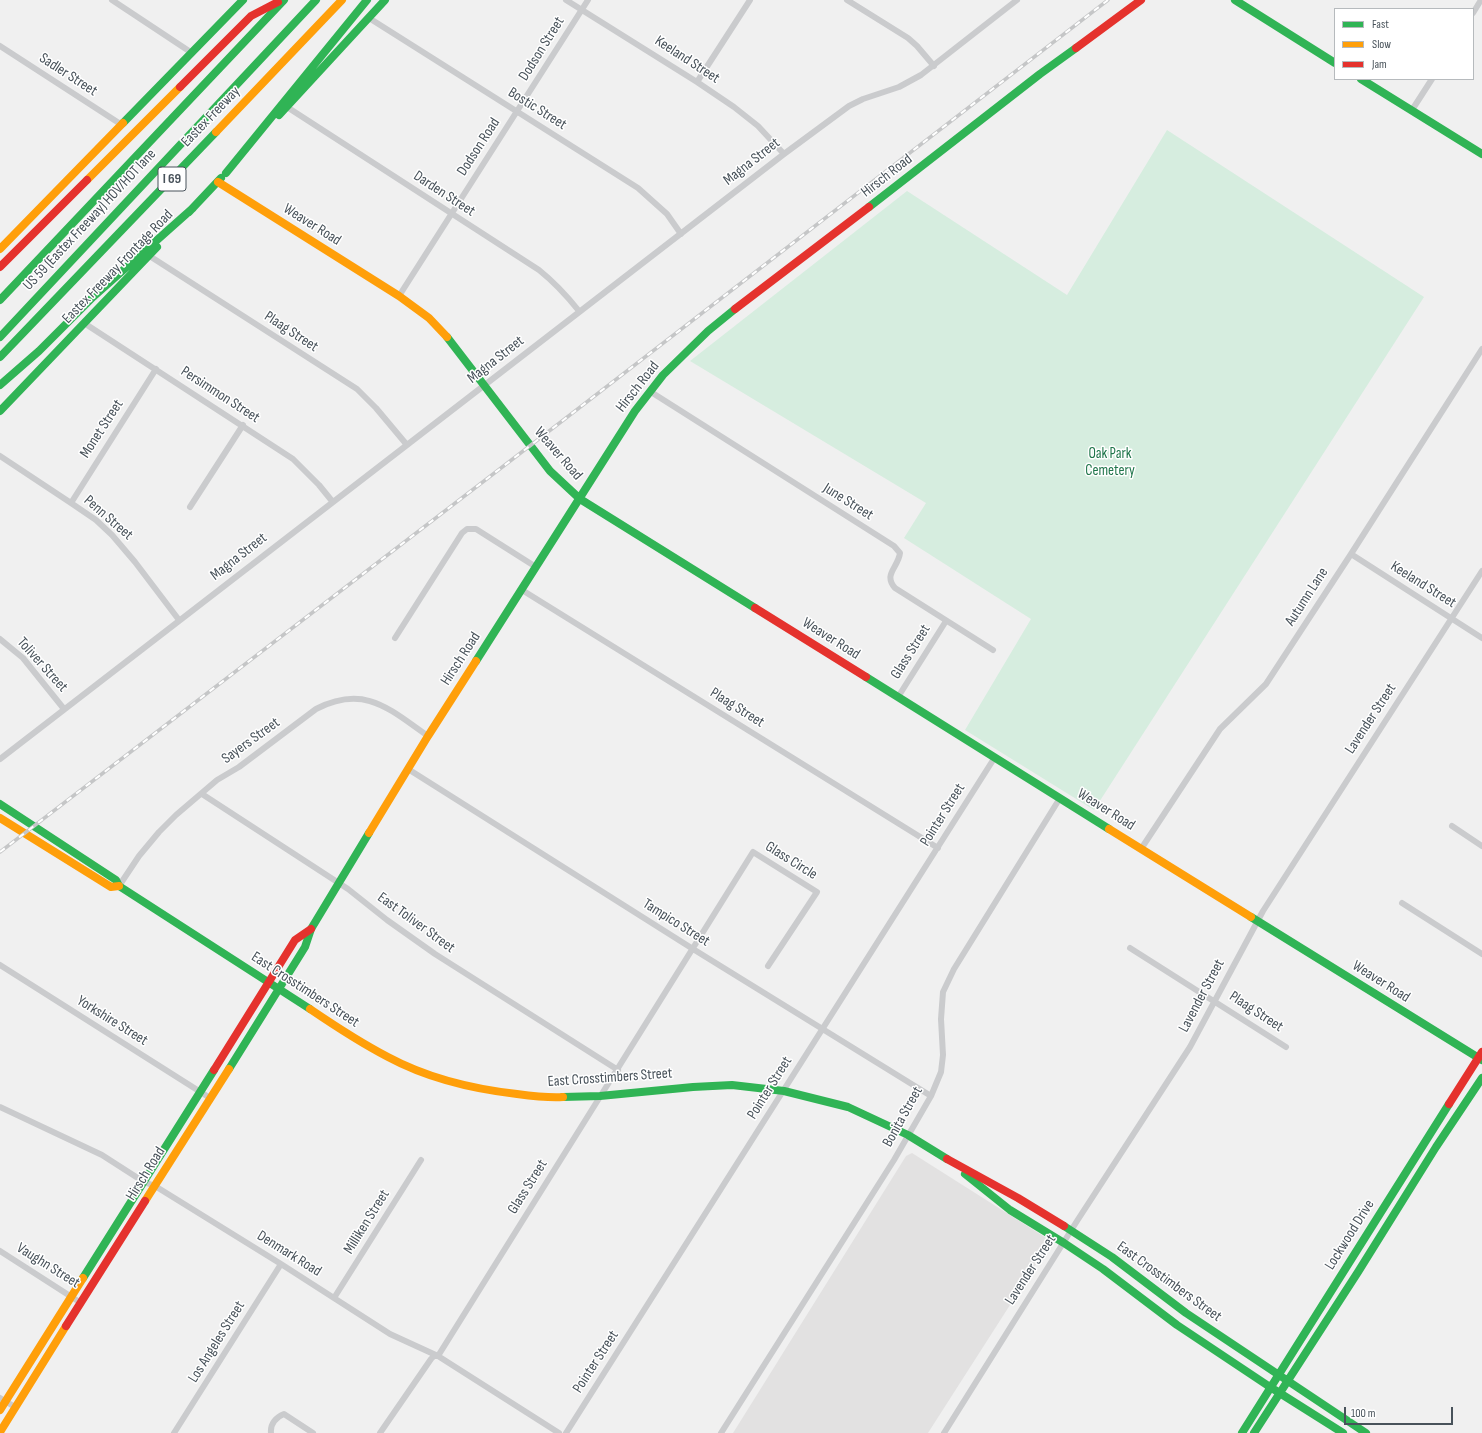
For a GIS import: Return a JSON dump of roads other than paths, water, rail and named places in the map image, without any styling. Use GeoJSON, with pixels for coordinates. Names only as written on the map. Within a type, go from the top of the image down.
{"type":"FeatureCollection","features":[{"type":"Feature","properties":{"kind":"main road"},"geometry":{"type":"LineString","coordinates":[[0,250],[243,0]]}},
{"type":"Feature","properties":{"kind":"main road"},"geometry":{"type":"LineString","coordinates":[[0,267],[252,16],[283,0]]}},
{"type":"Feature","properties":{"kind":"main road","name":"Eastex Freeway"},"geometry":{"type":"LineString","coordinates":[[0,300],[283,0]]}},
{"type":"Feature","properties":{"kind":"main road","name":"US 59 (Eastex Freeway) HOV/HOT lane"},"geometry":{"type":"LineString","coordinates":[[0,338],[316,0]]}},
{"type":"Feature","properties":{"kind":"main road","name":"Eastex Freeway"},"geometry":{"type":"LineString","coordinates":[[0,357],[342,0]]}},
{"type":"Feature","properties":{"kind":"main road"},"geometry":{"type":"LineString","coordinates":[[226,173],[367,0]]}},
{"type":"Feature","properties":{"kind":"main road","name":"Eastex Freeway Frontage Road"},"geometry":{"type":"LineString","coordinates":[[0,411],[218,182],[385,0]]}},
{"type":"Feature","properties":{"kind":"main road","name":"Hirsch Road"},"geometry":{"type":"LineString","coordinates":[[0,1432],[305,947],[311,929],[428,736],[635,411],[663,375],[687,351],[729,314],[1040,74],[1141,0]]}},
{"type":"Feature","properties":{"kind":"main road"},"geometry":{"type":"LineString","coordinates":[[1235,0],[1334,62]]}},
{"type":"Feature","properties":{"kind":"main road"},"geometry":{"type":"LineString","coordinates":[[1363,80],[1482,154]]}},
{"type":"Feature","properties":{"kind":"main road","name":"Weaver Road"},"geometry":{"type":"LineString","coordinates":[[218,182],[399,296],[429,318],[440,329],[550,471],[580,499],[1347,977],[1481,1056]]}},
{"type":"Feature","properties":{"kind":"main road"},"geometry":{"type":"LineString","coordinates":[[0,385],[39,351],[93,297],[193,208]]}},
{"type":"Feature","properties":{"kind":"main road","name":"East Crosstimbers Street"},"geometry":{"type":"LineString","coordinates":[[0,804],[116,880],[119,886],[278,990],[349,1035],[389,1058],[421,1072],[484,1090],[549,1098],[600,1096],[693,1087],[732,1085],[784,1091],[848,1107],[908,1135],[951,1162],[1018,1198],[1071,1230],[1112,1257],[1177,1306],[1287,1382],[1366,1433]]}},
{"type":"Feature","properties":{"kind":"main road","name":"East Crosstimbers Street"},"geometry":{"type":"LineString","coordinates":[[0,818],[111,887],[119,886]]}},
{"type":"Feature","properties":{"kind":"main road","name":"Hirsch Road"},"geometry":{"type":"LineString","coordinates":[[0,1410],[3,1399],[71,1297],[295,940],[311,929]]}},
{"type":"Feature","properties":{"kind":"main road","name":"Lockwood Drive"},"geometry":{"type":"LineString","coordinates":[[1242,1433],[1425,1141],[1481,1056]]}},
{"type":"Feature","properties":{"kind":"main road","name":"Lockwood Drive"},"geometry":{"type":"LineString","coordinates":[[1254,1433],[1358,1272],[1436,1147],[1482,1078]]}},
{"type":"Feature","properties":{"kind":"main road"},"geometry":{"type":"LineString","coordinates":[[1425,1141],[1436,1147]]}},
{"type":"Feature","properties":{"kind":"main road","name":"East Crosstimbers Street"},"geometry":{"type":"LineString","coordinates":[[951,1162],[1010,1210],[1103,1269],[1166,1317],[1271,1388],[1343,1433]]}},
{"type":"Feature","properties":{"kind":"main road"},"geometry":{"type":"LineString","coordinates":[[1346,1266],[1358,1272]]}},
{"type":"Feature","properties":{"kind":"main road"},"geometry":{"type":"LineString","coordinates":[[1166,1317],[1177,1306]]}},
{"type":"Feature","properties":{"kind":"street"},"geometry":{"type":"LineString","coordinates":[[112,0],[192,53]]}},
{"type":"Feature","properties":{"kind":"street","name":"Keeland Street"},"geometry":{"type":"LineString","coordinates":[[566,0],[697,82],[748,117],[784,154]]}},
{"type":"Feature","properties":{"kind":"street","name":"Dodson Street"},"geometry":{"type":"LineString","coordinates":[[517,112],[588,0]]}},
{"type":"Feature","properties":{"kind":"street"},"geometry":{"type":"LineString","coordinates":[[697,82],[750,0]]}},
{"type":"Feature","properties":{"kind":"street"},"geometry":{"type":"LineString","coordinates":[[847,0],[908,38],[934,66]]}},
{"type":"Feature","properties":{"kind":"street","name":"Magna Street"},"geometry":{"type":"LineString","coordinates":[[0,758],[332,501],[485,386],[579,311],[784,154],[849,106],[863,99],[899,87],[922,75],[1017,0]]}},
{"type":"Feature","properties":{"kind":"street"},"geometry":{"type":"LineString","coordinates":[[1474,11],[1481,0]]}},
{"type":"Feature","properties":{"kind":"street","name":"Bostic Street"},"geometry":{"type":"LineString","coordinates":[[369,18],[638,188],[667,214],[681,234]]}},
{"type":"Feature","properties":{"kind":"street","name":"Sadler Street"},"geometry":{"type":"LineString","coordinates":[[0,46],[122,125]]}},
{"type":"Feature","properties":{"kind":"street"},"geometry":{"type":"LineString","coordinates":[[1412,110],[1431,80]]}},
{"type":"Feature","properties":{"kind":"street","name":"Darden Street"},"geometry":{"type":"LineString","coordinates":[[287,107],[539,270],[563,291],[579,311]]}},
{"type":"Feature","properties":{"kind":"street","name":"Dodson Road"},"geometry":{"type":"LineString","coordinates":[[399,296],[517,112]]}},
{"type":"Feature","properties":{"kind":"street","name":"Plaag Street"},"geometry":{"type":"LineString","coordinates":[[148,256],[358,389],[407,445]]}},
{"type":"Feature","properties":{"kind":"street","name":"Persimmon Street"},"geometry":{"type":"LineString","coordinates":[[84,323],[294,459],[332,501]]}},
{"type":"Feature","properties":{"kind":"street","name":"Autumn Lane"},"geometry":{"type":"LineString","coordinates":[[1141,849],[1220,728],[1266,684],[1482,349]]}},
{"type":"Feature","properties":{"kind":"street","name":"Monet Street"},"geometry":{"type":"LineString","coordinates":[[70,503],[156,369]]}},
{"type":"Feature","properties":{"kind":"street","name":"June Street"},"geometry":{"type":"LineString","coordinates":[[651,392],[894,546],[900,554],[891,574],[891,584],[993,650]]}},
{"type":"Feature","properties":{"kind":"street"},"geometry":{"type":"LineString","coordinates":[[190,507],[243,425]]}},
{"type":"Feature","properties":{"kind":"street","name":"Penn Street"},"geometry":{"type":"LineString","coordinates":[[0,456],[96,520],[112,535],[135,562],[179,620]]}},
{"type":"Feature","properties":{"kind":"street"},"geometry":{"type":"LineString","coordinates":[[395,638],[462,533],[467,529],[476,529],[536,567]]}},
{"type":"Feature","properties":{"kind":"street","name":"Keeland Street"},"geometry":{"type":"LineString","coordinates":[[1351,554],[1482,638]]}},
{"type":"Feature","properties":{"kind":"street","name":"Lavender Street"},"geometry":{"type":"LineString","coordinates":[[944,1433],[1071,1230],[1190,1047],[1258,921],[1482,571]]}},
{"type":"Feature","properties":{"kind":"street","name":"Plaag Street"},"geometry":{"type":"LineString","coordinates":[[522,590],[938,848]]}},
{"type":"Feature","properties":{"kind":"street","name":"Glass Street"},"geometry":{"type":"LineString","coordinates":[[898,697],[946,621]]}},
{"type":"Feature","properties":{"kind":"street","name":"Toliver Street"},"geometry":{"type":"LineString","coordinates":[[0,639],[23,658],[64,709]]}},
{"type":"Feature","properties":{"kind":"street","name":"Sayers Street"},"geometry":{"type":"LineString","coordinates":[[119,886],[139,856],[159,832],[176,815],[217,780],[239,766],[316,709],[329,702],[354,698],[379,704],[390,709],[428,736]]}},
{"type":"Feature","properties":{"kind":"street","name":"Pointer Street"},"geometry":{"type":"LineString","coordinates":[[566,1433],[995,757]]}},
{"type":"Feature","properties":{"kind":"street","name":"Tampico Street"},"geometry":{"type":"LineString","coordinates":[[408,769],[693,949],[931,1096]]}},
{"type":"Feature","properties":{"kind":"street","name":"East Toliver Street"},"geometry":{"type":"LineString","coordinates":[[202,794],[340,883],[387,920],[435,954],[618,1070]]}},
{"type":"Feature","properties":{"kind":"street","name":"Bonita Street"},"geometry":{"type":"LineString","coordinates":[[721,1433],[894,1160],[931,1096],[941,1072],[943,1055],[940,1019],[943,992],[954,969],[1060,798]]}},
{"type":"Feature","properties":{"kind":"street"},"geometry":{"type":"LineString","coordinates":[[1452,826],[1482,846]]}},
{"type":"Feature","properties":{"kind":"street","name":"Glass Circle"},"geometry":{"type":"LineString","coordinates":[[693,949],[753,852],[817,892],[768,966]]}},
{"type":"Feature","properties":{"kind":"street"},"geometry":{"type":"LineString","coordinates":[[1402,903],[1482,954]]}},
{"type":"Feature","properties":{"kind":"street","name":"Plaag Street"},"geometry":{"type":"LineString","coordinates":[[1130,948],[1286,1047]]}},
{"type":"Feature","properties":{"kind":"street","name":"Glass Street"},"geometry":{"type":"LineString","coordinates":[[380,1433],[431,1359],[434,1356],[438,1356],[693,949]]}},
{"type":"Feature","properties":{"kind":"street","name":"Yorkshire Street"},"geometry":{"type":"LineString","coordinates":[[0,965],[210,1098]]}},
{"type":"Feature","properties":{"kind":"street","name":"Denmark Road"},"geometry":{"type":"LineString","coordinates":[[0,1107],[102,1155],[144,1182],[155,1186],[281,1264],[390,1334],[438,1356],[559,1433]]}},
{"type":"Feature","properties":{"kind":"street","name":"Milliken Street"},"geometry":{"type":"LineString","coordinates":[[334,1298],[421,1160]]}},
{"type":"Feature","properties":{"kind":"street","name":"Vaughn Street"},"geometry":{"type":"LineString","coordinates":[[0,1251],[81,1303]]}},
{"type":"Feature","properties":{"kind":"street","name":"Los Angeles Street"},"geometry":{"type":"LineString","coordinates":[[174,1433],[281,1264]]}},
{"type":"Feature","properties":{"kind":"street"},"geometry":{"type":"LineString","coordinates":[[3,1399],[15,1407]]}},
{"type":"Feature","properties":{"kind":"street"},"geometry":{"type":"LineString","coordinates":[[271,1433],[271,1425],[279,1416],[284,1414],[313,1433]]}},
{"type":"Feature","properties":{"kind":"railway"},"geometry":{"type":"LineString","coordinates":[[0,852],[1108,0]]}},
{"type":"Feature","properties":{"kind":"park label","name":"Oak Park Cemetery"},"geometry":{"type":"Point","coordinates":[1110,462]}}]}
